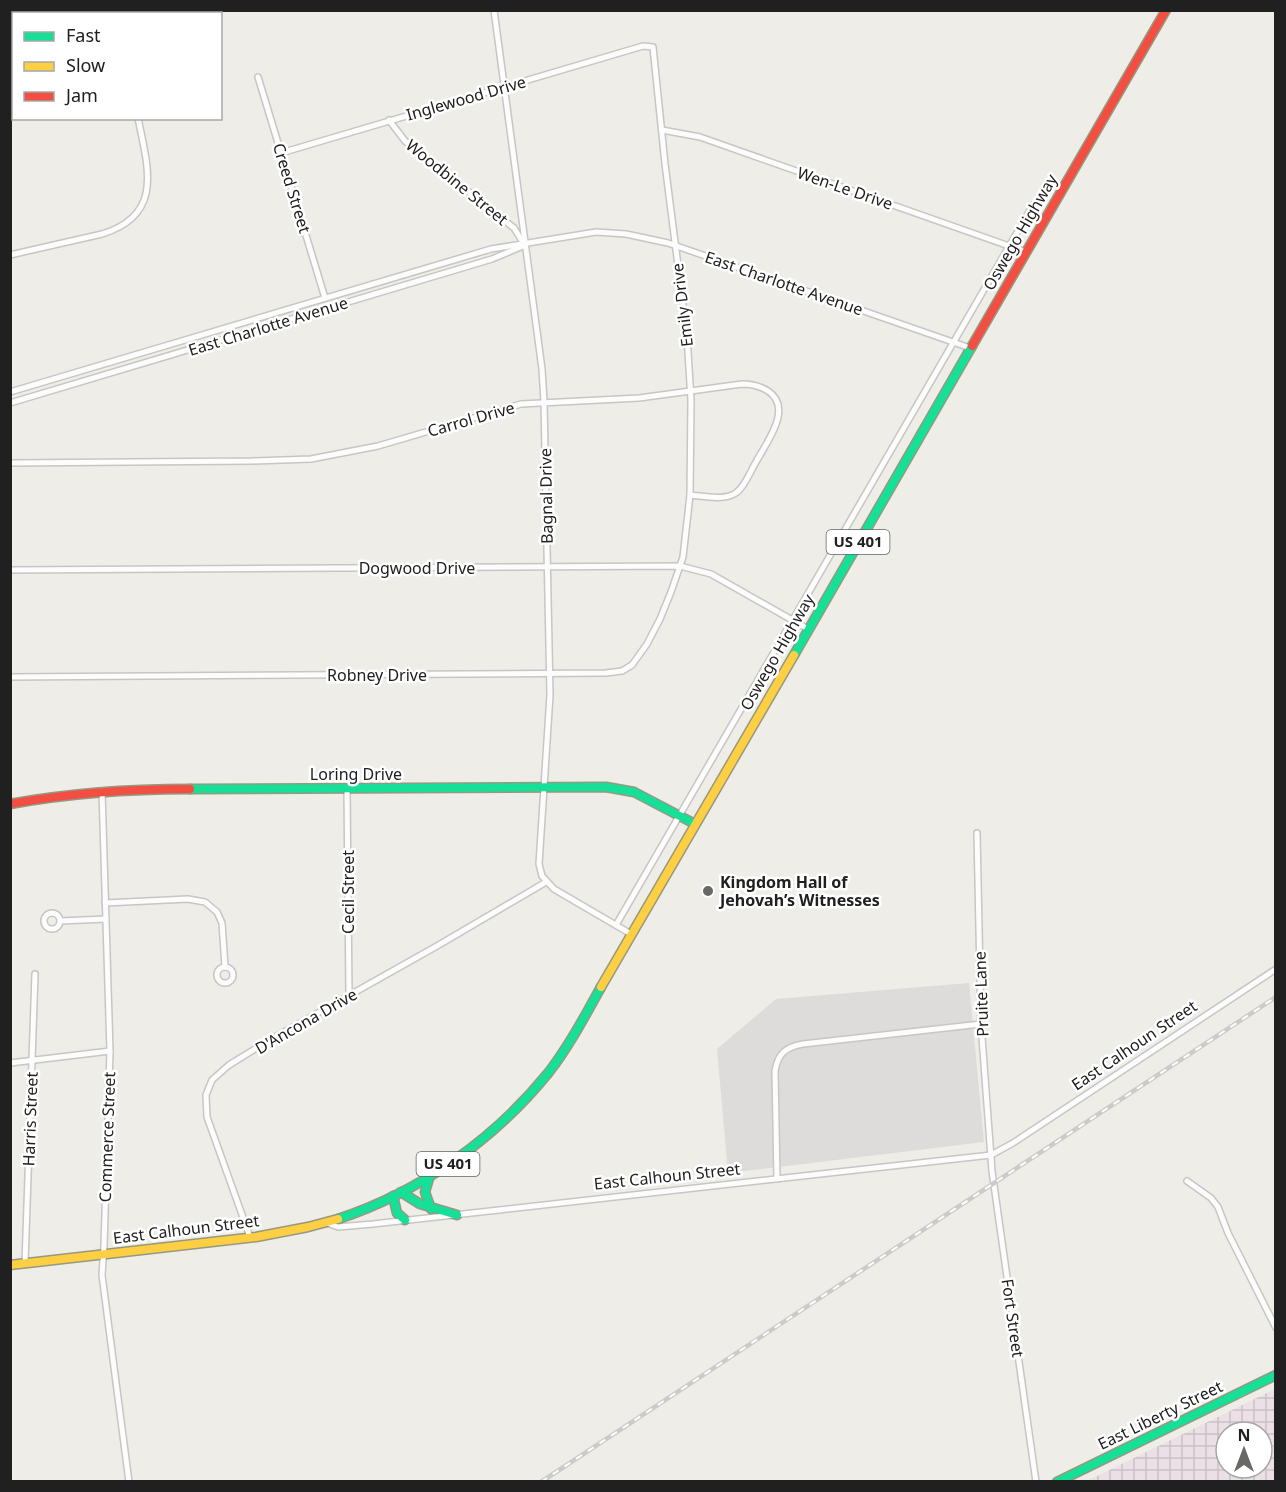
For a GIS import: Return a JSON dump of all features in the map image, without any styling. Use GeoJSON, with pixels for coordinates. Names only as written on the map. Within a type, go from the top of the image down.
{"type":"FeatureCollection","features":[{"type":"Feature","properties":{"kind":"main road","name":"Oswego Highway"},"geometry":{"type":"LineString","coordinates":[[326,1223],[397,1194],[430,1175],[495,1127],[548,1072],[578,1026],[1166,10]]}},
{"type":"Feature","properties":{"kind":"main road","name":"Loring Drive"},"geometry":{"type":"LineString","coordinates":[[10,804],[61,795],[171,788],[622,788],[649,798],[695,824]]}},
{"type":"Feature","properties":{"kind":"main road"},"geometry":{"type":"LineString","coordinates":[[430,1175],[425,1185],[424,1196],[431,1209]]}},
{"type":"Feature","properties":{"kind":"main road"},"geometry":{"type":"LineString","coordinates":[[405,1220],[397,1213],[397,1194],[431,1209],[457,1215]]}},
{"type":"Feature","properties":{"kind":"main road","name":"East Calhoun Street"},"geometry":{"type":"LineString","coordinates":[[10,1264],[250,1238],[326,1223]]}},
{"type":"Feature","properties":{"kind":"main road","name":"East Liberty Street"},"geometry":{"type":"LineString","coordinates":[[1058,1482],[1275,1375]]}},
{"type":"Feature","properties":{"kind":"street","name":"Bagnal Drive"},"geometry":{"type":"LineString","coordinates":[[494,10],[542,369],[550,674],[549,726],[539,857],[540,871],[546,882]]}},
{"type":"Feature","properties":{"kind":"street","name":"Inglewood Drive"},"geometry":{"type":"LineString","coordinates":[[281,153],[651,45]]}},
{"type":"Feature","properties":{"kind":"street","name":"Emily Drive"},"geometry":{"type":"LineString","coordinates":[[651,45],[655,50],[662,130],[687,336],[690,392],[690,495],[680,566]]}},
{"type":"Feature","properties":{"kind":"street","name":"Creed Street"},"geometry":{"type":"LineString","coordinates":[[258,77],[325,298]]}},
{"type":"Feature","properties":{"kind":"street"},"geometry":{"type":"LineString","coordinates":[[10,255],[116,229],[131,220],[144,202],[148,191],[148,175],[138,120]]}},
{"type":"Feature","properties":{"kind":"street","name":"Woodbine Street"},"geometry":{"type":"LineString","coordinates":[[389,120],[405,141],[514,228],[524,245]]}},
{"type":"Feature","properties":{"kind":"street","name":"Wen-Le Drive"},"geometry":{"type":"LineString","coordinates":[[662,130],[700,137],[1026,252]]}},
{"type":"Feature","properties":{"kind":"street","name":"Oswego Highway"},"geometry":{"type":"LineString","coordinates":[[616,925],[1033,205]]}},
{"type":"Feature","properties":{"kind":"street","name":"East Charlotte Avenue"},"geometry":{"type":"LineString","coordinates":[[10,392],[491,249],[603,232],[639,236],[675,246],[970,348]]}},
{"type":"Feature","properties":{"kind":"street","name":"East Charlotte Avenue"},"geometry":{"type":"LineString","coordinates":[[10,404],[492,259],[524,245]]}},
{"type":"Feature","properties":{"kind":"street","name":"Carrol Drive"},"geometry":{"type":"LineString","coordinates":[[10,463],[311,459],[378,446],[521,404],[639,398],[742,384],[754,384],[773,395],[779,412],[776,424],[736,493],[724,497],[690,495]]}},
{"type":"Feature","properties":{"kind":"street","name":"Dogwood Drive"},"geometry":{"type":"LineString","coordinates":[[10,570],[680,566],[711,574],[808,628]]}},
{"type":"Feature","properties":{"kind":"street","name":"Robney Drive"},"geometry":{"type":"LineString","coordinates":[[10,677],[550,674],[622,671],[632,665],[643,650],[660,619],[680,566]]}},
{"type":"Feature","properties":{"kind":"street","name":"Cecil Street"},"geometry":{"type":"LineString","coordinates":[[347,789],[349,996]]}},
{"type":"Feature","properties":{"kind":"street","name":"Commerce Street"},"geometry":{"type":"LineString","coordinates":[[102,791],[110,1051],[102,1275],[129,1482]]}},
{"type":"Feature","properties":{"kind":"street","name":"Pruite Lane"},"geometry":{"type":"LineString","coordinates":[[976,833],[981,1024],[991,1155]]}},
{"type":"Feature","properties":{"kind":"street"},"geometry":{"type":"LineString","coordinates":[[546,882],[554,890],[631,934]]}},
{"type":"Feature","properties":{"kind":"street","name":"D'Ancona Drive"},"geometry":{"type":"LineString","coordinates":[[250,1238],[207,1117],[205,1105],[209,1085],[229,1065],[546,882]]}},
{"type":"Feature","properties":{"kind":"street"},"geometry":{"type":"LineString","coordinates":[[105,903],[188,899],[205,902],[217,912],[222,923],[225,967]]}},
{"type":"Feature","properties":{"kind":"street"},"geometry":{"type":"LineString","coordinates":[[60,921],[106,919]]}},
{"type":"Feature","properties":{"kind":"street","name":"East Calhoun Street"},"geometry":{"type":"LineString","coordinates":[[326,1223],[338,1227],[457,1215],[991,1155],[1013,1143],[1275,969]]}},
{"type":"Feature","properties":{"kind":"street","name":"Harris Street"},"geometry":{"type":"LineString","coordinates":[[25,1263],[35,974]]}},
{"type":"Feature","properties":{"kind":"street"},"geometry":{"type":"LineString","coordinates":[[777,1179],[775,1071],[783,1051],[803,1044],[981,1024]]}},
{"type":"Feature","properties":{"kind":"street"},"geometry":{"type":"LineString","coordinates":[[10,1063],[110,1051]]}},
{"type":"Feature","properties":{"kind":"street","name":"Fort Street"},"geometry":{"type":"LineString","coordinates":[[991,1155],[1036,1482]]}},
{"type":"Feature","properties":{"kind":"street"},"geometry":{"type":"LineString","coordinates":[[1187,1181],[1211,1198],[1218,1207],[1275,1328]]}},
{"type":"Feature","properties":{"kind":"shaded area"},"geometry":{"type":"Polygon","coordinates":[[[969,983],[984,1142],[728,1173],[717,1049],[776,999],[969,983]]]}},
{"type":"Feature","properties":{"kind":"shaded area"},"geometry":{"type":"Polygon","coordinates":[[[1275,1389],[1275,1481],[1087,1481],[1275,1389]]]}},
{"type":"Feature","properties":{"kind":"railway"},"geometry":{"type":"LineString","coordinates":[[541,1482],[1276,997]]}},
{"type":"Feature","properties":{"kind":"traffic: fast"},"geometry":{"type":"LineString","coordinates":[[794,655],[972,346]]}},
{"type":"Feature","properties":{"kind":"traffic: fast"},"geometry":{"type":"LineString","coordinates":[[190,789],[606,787],[634,792],[695,824]]}},
{"type":"Feature","properties":{"kind":"traffic: fast"},"geometry":{"type":"LineString","coordinates":[[338,1219],[368,1208],[427,1178],[480,1141],[505,1119],[549,1072],[601,987]]}},
{"type":"Feature","properties":{"kind":"traffic: fast"},"geometry":{"type":"LineString","coordinates":[[430,1175],[425,1192],[431,1209]]}},
{"type":"Feature","properties":{"kind":"traffic: fast"},"geometry":{"type":"LineString","coordinates":[[401,1192],[420,1204],[457,1215]]}},
{"type":"Feature","properties":{"kind":"traffic: fast"},"geometry":{"type":"LineString","coordinates":[[393,1196],[397,1213],[405,1220]]}},
{"type":"Feature","properties":{"kind":"traffic: fast"},"geometry":{"type":"LineString","coordinates":[[1057,1482],[1276,1375]]}},
{"type":"Feature","properties":{"kind":"traffic: slow"},"geometry":{"type":"LineString","coordinates":[[601,987],[794,655]]}},
{"type":"Feature","properties":{"kind":"traffic: slow"},"geometry":{"type":"LineString","coordinates":[[10,1265],[256,1237],[338,1219]]}},
{"type":"Feature","properties":{"kind":"traffic: jam"},"geometry":{"type":"LineString","coordinates":[[972,346],[1166,10]]}},
{"type":"Feature","properties":{"kind":"traffic: jam"},"geometry":{"type":"LineString","coordinates":[[10,804],[100,792],[190,789]]}},
{"type":"Feature","properties":{"kind":"place","name":"Kingdom Hall of Jehovah’s Witnesses"},"geometry":{"type":"Point","coordinates":[708,891]}}]}
